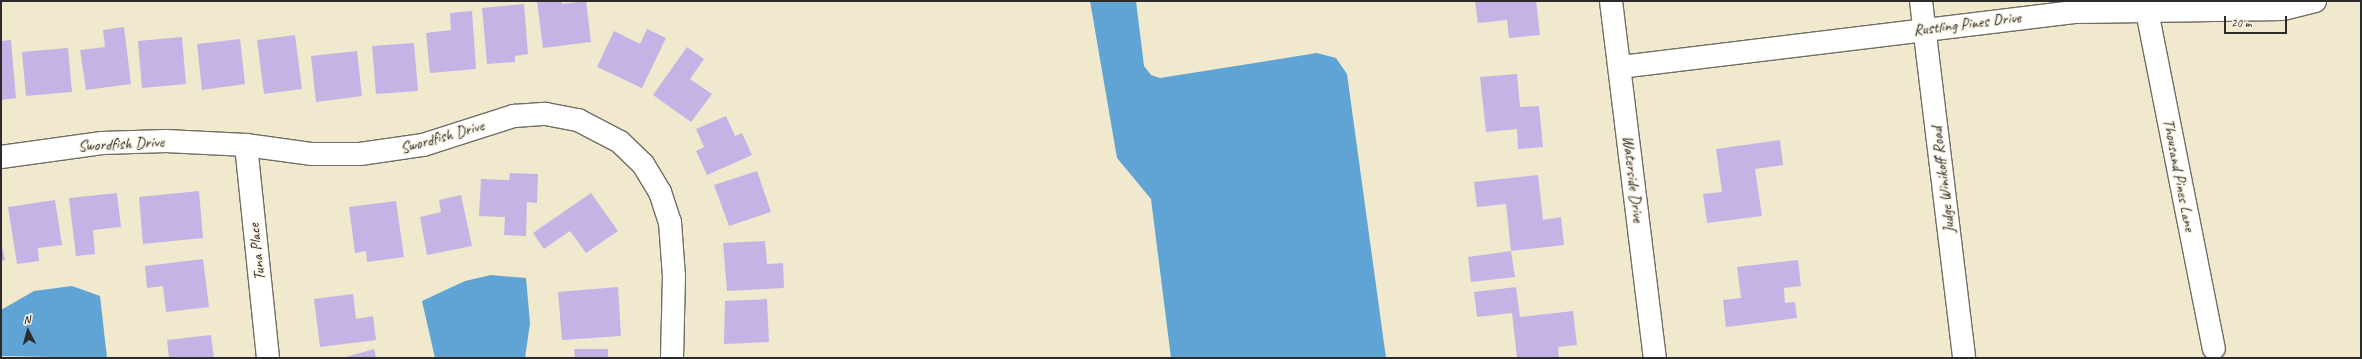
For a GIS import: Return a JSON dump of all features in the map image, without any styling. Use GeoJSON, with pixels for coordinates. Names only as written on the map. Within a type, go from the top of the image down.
{"type":"FeatureCollection","features":[{"type":"Feature","properties":{"kind":"street","name":"Waterside Drive"},"geometry":{"type":"LineString","coordinates":[[1611,1],[1655,358]]}},
{"type":"Feature","properties":{"kind":"street","name":"Judge Winikoff Road"},"geometry":{"type":"LineString","coordinates":[[1921,1],[1964,358]]}},
{"type":"Feature","properties":{"kind":"street","name":"Rustling Pines Drive"},"geometry":{"type":"LineString","coordinates":[[1620,67],[1924,29],[2076,12],[2146,6],[2283,9],[2315,1]]}},
{"type":"Feature","properties":{"kind":"street","name":"Thousand Pines Lane"},"geometry":{"type":"LineString","coordinates":[[2146,6],[2215,355]]}},
{"type":"Feature","properties":{"kind":"street","name":"Swordfish Drive"},"geometry":{"type":"LineString","coordinates":[[1,157],[102,143],[166,141],[246,145],[312,154],[391,151],[454,137],[498,120],[530,114],[578,120],[607,133],[643,164],[660,192],[666,207],[670,222],[674,276],[672,358]]}},
{"type":"Feature","properties":{"kind":"street","name":"Tuna Place"},"geometry":{"type":"LineString","coordinates":[[246,145],[268,358]]}},
{"type":"Feature","properties":{"kind":"water"},"geometry":{"type":"Polygon","coordinates":[[[1090,1],[1136,1],[1144,66],[1151,75],[1160,78],[1317,53],[1336,58],[1347,74],[1386,358],[1171,358],[1151,199],[1117,158],[1090,1]]]}},
{"type":"Feature","properties":{"kind":"water"},"geometry":{"type":"Polygon","coordinates":[[[491,275],[526,278],[530,323],[525,358],[435,358],[422,301],[465,281],[491,275]]]}},
{"type":"Feature","properties":{"kind":"water"},"geometry":{"type":"Polygon","coordinates":[[[72,286],[100,296],[107,358],[1,356],[1,310],[34,291],[72,286]]]}},
{"type":"Feature","properties":{"kind":"building"},"geometry":{"type":"Polygon","coordinates":[[[537,1],[562,1],[562,4],[586,1],[591,42],[543,48],[537,1]]]}},
{"type":"Feature","properties":{"kind":"building"},"geometry":{"type":"Polygon","coordinates":[[[1475,1],[1536,1],[1540,35],[1509,38],[1507,20],[1478,23],[1475,1]]]}},
{"type":"Feature","properties":{"kind":"building"},"geometry":{"type":"Polygon","coordinates":[[[524,4],[528,54],[515,56],[515,62],[487,64],[482,8],[524,4]]]}},
{"type":"Feature","properties":{"kind":"building"},"geometry":{"type":"Polygon","coordinates":[[[472,11],[476,69],[430,73],[426,33],[451,30],[450,13],[472,11]]]}},
{"type":"Feature","properties":{"kind":"building"},"geometry":{"type":"Polygon","coordinates":[[[124,27],[131,84],[86,90],[80,50],[105,47],[103,30],[124,27]]]}},
{"type":"Feature","properties":{"kind":"building"},"geometry":{"type":"Polygon","coordinates":[[[647,29],[666,38],[642,88],[597,67],[614,31],[640,44],[647,29]]]}},
{"type":"Feature","properties":{"kind":"building"},"geometry":{"type":"Polygon","coordinates":[[[295,35],[302,89],[264,94],[257,40],[295,35]]]}},
{"type":"Feature","properties":{"kind":"building"},"geometry":{"type":"Polygon","coordinates":[[[182,37],[186,84],[142,88],[138,41],[182,37]]]}},
{"type":"Feature","properties":{"kind":"building"},"geometry":{"type":"Polygon","coordinates":[[[240,39],[245,84],[202,90],[197,44],[240,39]]]}},
{"type":"Feature","properties":{"kind":"building"},"geometry":{"type":"Polygon","coordinates":[[[11,40],[16,98],[1,100],[1,41],[11,40]]]}},
{"type":"Feature","properties":{"kind":"building"},"geometry":{"type":"Polygon","coordinates":[[[414,43],[418,91],[376,94],[372,46],[414,43]]]}},
{"type":"Feature","properties":{"kind":"building"},"geometry":{"type":"Polygon","coordinates":[[[687,47],[704,59],[690,79],[712,94],[691,122],[653,95],[687,47]]]}},
{"type":"Feature","properties":{"kind":"building"},"geometry":{"type":"Polygon","coordinates":[[[68,48],[72,92],[26,96],[22,52],[68,48]]]}},
{"type":"Feature","properties":{"kind":"building"},"geometry":{"type":"Polygon","coordinates":[[[357,51],[362,96],[316,102],[311,56],[357,51]]]}},
{"type":"Feature","properties":{"kind":"building"},"geometry":{"type":"Polygon","coordinates":[[[1517,74],[1520,107],[1539,106],[1543,147],[1518,149],[1517,129],[1486,132],[1480,77],[1517,74]]]}},
{"type":"Feature","properties":{"kind":"building"},"geometry":{"type":"Polygon","coordinates":[[[726,116],[735,136],[742,133],[752,155],[707,175],[696,151],[704,147],[696,129],[726,116]]]}},
{"type":"Feature","properties":{"kind":"building"},"geometry":{"type":"Polygon","coordinates":[[[1780,140],[1783,165],[1755,169],[1762,216],[1707,223],[1703,194],[1722,192],[1716,149],[1780,140]]]}},
{"type":"Feature","properties":{"kind":"building"},"geometry":{"type":"Polygon","coordinates":[[[757,171],[771,212],[729,226],[714,185],[757,171]]]}},
{"type":"Feature","properties":{"kind":"building"},"geometry":{"type":"Polygon","coordinates":[[[510,173],[538,174],[537,203],[527,202],[526,236],[504,235],[505,217],[479,216],[481,179],[509,180],[510,173]]]}},
{"type":"Feature","properties":{"kind":"building"},"geometry":{"type":"Polygon","coordinates":[[[1538,175],[1543,220],[1561,217],[1564,245],[1511,251],[1506,204],[1477,207],[1474,182],[1538,175]]]}},
{"type":"Feature","properties":{"kind":"building"},"geometry":{"type":"Polygon","coordinates":[[[199,191],[203,238],[143,244],[139,197],[199,191]]]}},
{"type":"Feature","properties":{"kind":"building"},"geometry":{"type":"Polygon","coordinates":[[[117,193],[121,227],[93,230],[95,254],[76,256],[69,198],[117,193]]]}},
{"type":"Feature","properties":{"kind":"building"},"geometry":{"type":"Polygon","coordinates":[[[591,193],[618,231],[586,253],[570,231],[544,249],[533,233],[591,193]]]}},
{"type":"Feature","properties":{"kind":"building"},"geometry":{"type":"Polygon","coordinates":[[[461,195],[472,246],[427,255],[420,217],[441,212],[439,200],[461,195]]]}},
{"type":"Feature","properties":{"kind":"building"},"geometry":{"type":"Polygon","coordinates":[[[55,200],[62,245],[38,248],[39,261],[17,264],[8,207],[55,200]]]}},
{"type":"Feature","properties":{"kind":"building"},"geometry":{"type":"Polygon","coordinates":[[[396,201],[404,257],[367,262],[366,251],[355,253],[349,207],[396,201]]]}},
{"type":"Feature","properties":{"kind":"building"},"geometry":{"type":"Polygon","coordinates":[[[1,241],[5,260],[1,261],[1,241]]]}},
{"type":"Feature","properties":{"kind":"building"},"geometry":{"type":"Polygon","coordinates":[[[765,241],[767,264],[783,263],[784,288],[727,291],[723,243],[765,241]]]}},
{"type":"Feature","properties":{"kind":"building"},"geometry":{"type":"Polygon","coordinates":[[[1511,251],[1515,277],[1471,282],[1468,257],[1511,251]]]}},
{"type":"Feature","properties":{"kind":"building"},"geometry":{"type":"Polygon","coordinates":[[[203,259],[209,307],[166,312],[163,286],[147,288],[145,266],[203,259]]]}},
{"type":"Feature","properties":{"kind":"building"},"geometry":{"type":"Polygon","coordinates":[[[1798,260],[1801,286],[1784,288],[1785,303],[1795,302],[1797,318],[1726,327],[1723,300],[1741,298],[1737,267],[1798,260]]]}},
{"type":"Feature","properties":{"kind":"building"},"geometry":{"type":"Polygon","coordinates":[[[618,287],[621,336],[562,340],[558,292],[618,287]]]}},
{"type":"Feature","properties":{"kind":"building"},"geometry":{"type":"Polygon","coordinates":[[[1516,287],[1520,317],[1573,311],[1577,345],[1558,347],[1559,358],[1517,358],[1512,313],[1477,317],[1474,292],[1516,287]]]}},
{"type":"Feature","properties":{"kind":"building"},"geometry":{"type":"Polygon","coordinates":[[[353,294],[356,319],[373,316],[376,340],[320,347],[314,299],[353,294]]]}},
{"type":"Feature","properties":{"kind":"building"},"geometry":{"type":"Polygon","coordinates":[[[767,299],[769,342],[724,344],[725,301],[767,299]]]}},
{"type":"Feature","properties":{"kind":"building"},"geometry":{"type":"Polygon","coordinates":[[[211,335],[214,358],[169,358],[167,340],[211,335]]]}},
{"type":"Feature","properties":{"kind":"building"},"geometry":{"type":"Polygon","coordinates":[[[374,349],[376,358],[343,358],[374,349]]]}},
{"type":"Feature","properties":{"kind":"building"},"geometry":{"type":"Polygon","coordinates":[[[574,349],[608,349],[608,358],[575,358],[574,349]]]}}]}
